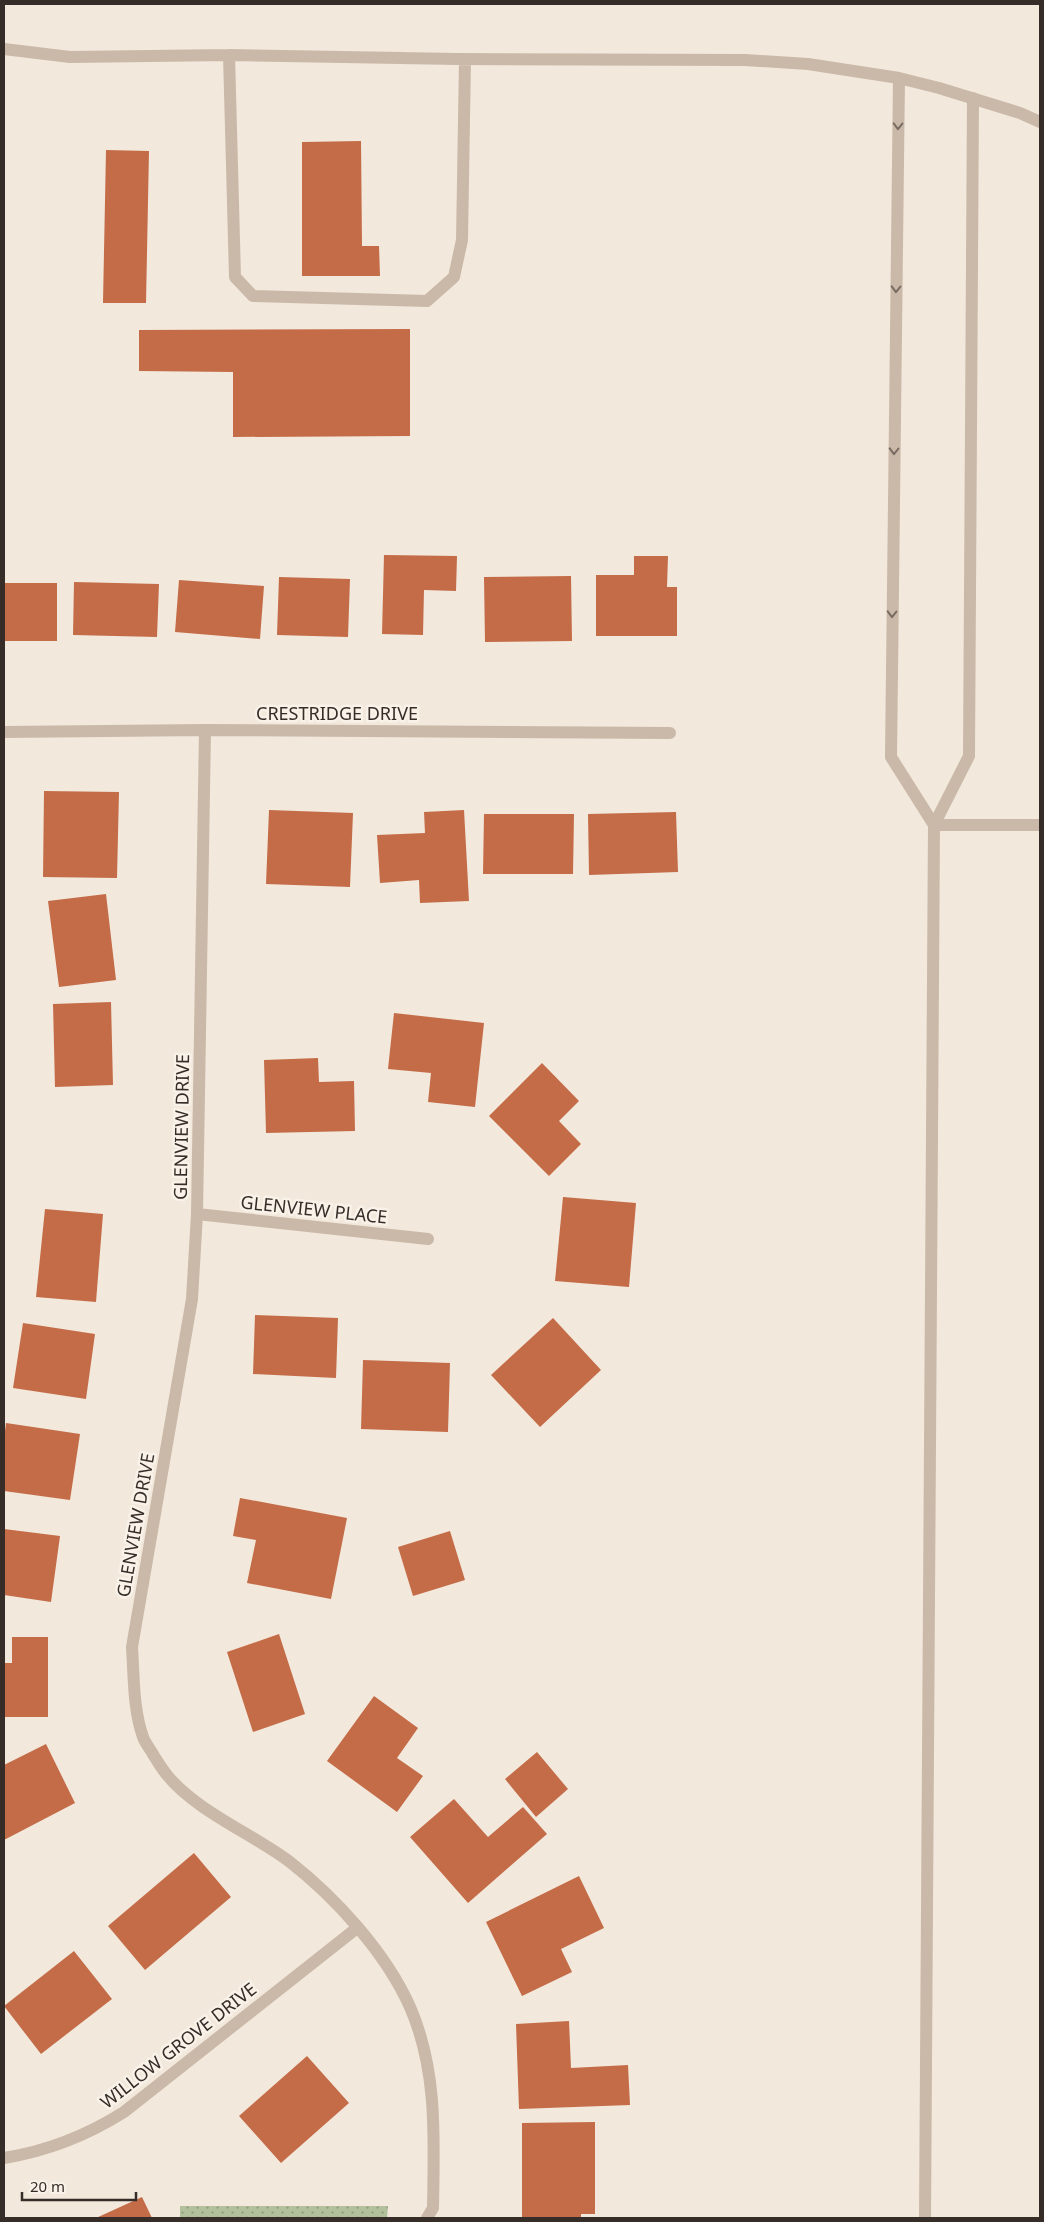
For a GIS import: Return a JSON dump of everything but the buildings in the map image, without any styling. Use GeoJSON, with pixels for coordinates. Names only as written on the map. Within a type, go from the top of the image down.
{"type":"FeatureCollection","features":[{"type":"Feature","properties":{"kind":"street"},"geometry":{"type":"LineString","coordinates":[[4,49],[70,57],[229,55],[465,59],[745,60],[808,64],[899,78],[973,98],[1020,113],[1040,122]]}},
{"type":"Feature","properties":{"kind":"street"},"geometry":{"type":"LineString","coordinates":[[229,55],[234,277],[253,296],[427,301],[454,278],[462,240],[465,59]]}},
{"type":"Feature","properties":{"kind":"street"},"geometry":{"type":"LineString","coordinates":[[899,78],[891,756],[934,825]]}},
{"type":"Feature","properties":{"kind":"street"},"geometry":{"type":"LineString","coordinates":[[925,2218],[934,825],[969,756],[973,98]]}},
{"type":"Feature","properties":{"kind":"street","name":"CRESTRIDGE DRIVE"},"geometry":{"type":"LineString","coordinates":[[4,732],[205,730],[670,732]]}},
{"type":"Feature","properties":{"kind":"street","name":"GLENVIEW DRIVE"},"geometry":{"type":"LineString","coordinates":[[205,730],[197,1214],[192,1299],[132,1646],[135,1700],[143,1737],[167,1776],[197,1802],[289,1862],[328,1896],[357,1928],[386,1966],[410,2007],[426,2053],[434,2115],[430,2213]]}},
{"type":"Feature","properties":{"kind":"street"},"geometry":{"type":"LineString","coordinates":[[934,825],[1040,824]]}},
{"type":"Feature","properties":{"kind":"street","name":"GLENVIEW PLACE"},"geometry":{"type":"LineString","coordinates":[[197,1214],[428,1239]]}},
{"type":"Feature","properties":{"kind":"street","name":"WILLOW GROVE DRIVE"},"geometry":{"type":"LineString","coordinates":[[4,2158],[30,2154],[63,2144],[99,2128],[124,2112],[357,1928]]}},
{"type":"Feature","properties":{"kind":"green space"},"geometry":{"type":"Polygon","coordinates":[[[180,2206],[388,2206],[387,2218],[180,2218],[180,2206]]]}}]}
